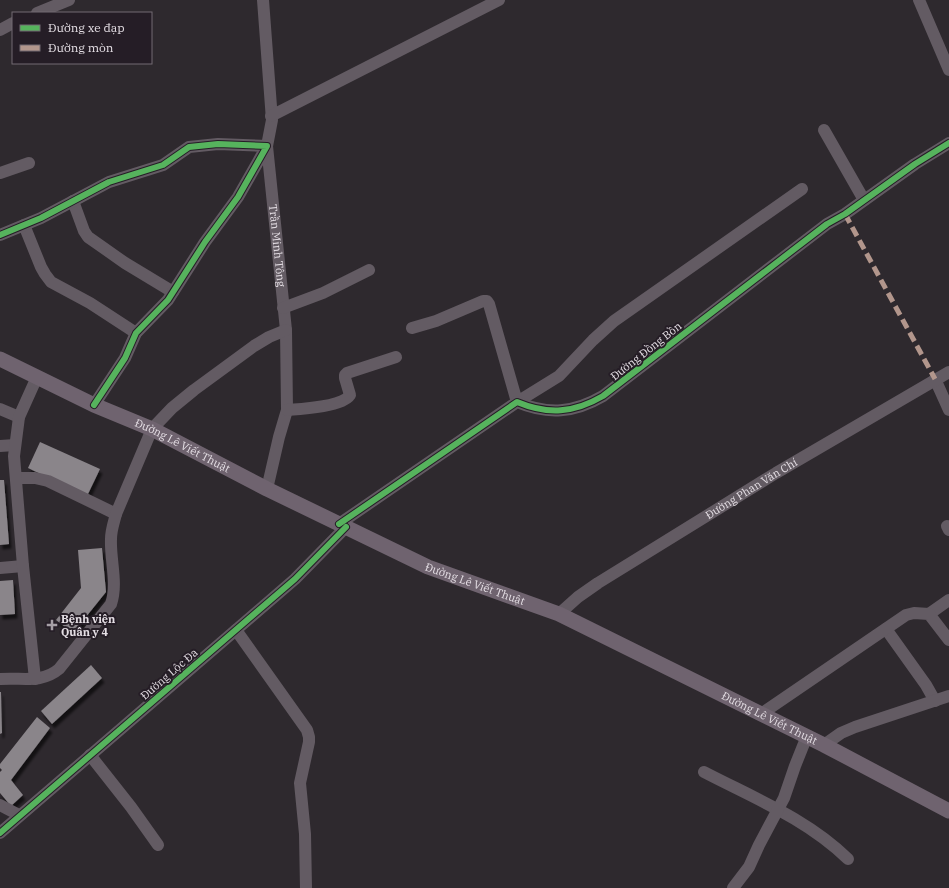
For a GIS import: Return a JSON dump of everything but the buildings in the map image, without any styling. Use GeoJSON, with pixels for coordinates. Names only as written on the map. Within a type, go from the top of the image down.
{"type":"FeatureCollection","features":[{"type":"Feature","properties":{"kind":"main road","name":"Đường Lê Viết Thuật"},"geometry":{"type":"LineString","coordinates":[[0,359],[94,405],[152,429],[267,489],[428,567],[559,614],[807,736],[949,811]]}},
{"type":"Feature","properties":{"kind":"street"},"geometry":{"type":"LineString","coordinates":[[39,12],[69,0]]}},
{"type":"Feature","properties":{"kind":"street","name":"Trần Minh Tông"},"geometry":{"type":"LineString","coordinates":[[263,0],[271,116],[267,146],[286,330],[287,410],[267,489]]}},
{"type":"Feature","properties":{"kind":"street"},"geometry":{"type":"LineString","coordinates":[[271,116],[498,0]]}},
{"type":"Feature","properties":{"kind":"street"},"geometry":{"type":"LineString","coordinates":[[919,0],[949,70]]}},
{"type":"Feature","properties":{"kind":"street"},"geometry":{"type":"LineString","coordinates":[[0,30],[12,24]]}},
{"type":"Feature","properties":{"kind":"street"},"geometry":{"type":"LineString","coordinates":[[824,130],[864,200]]}},
{"type":"Feature","properties":{"kind":"street","name":"Đường Đồng Bồn"},"geometry":{"type":"LineString","coordinates":[[517,402],[532,408],[555,410],[578,407],[603,396],[827,224],[845,214],[915,164],[949,143]]}},
{"type":"Feature","properties":{"kind":"street"},"geometry":{"type":"LineString","coordinates":[[0,236],[74,201],[109,182],[163,165],[189,147],[218,144],[267,146],[238,197],[205,242],[168,300],[136,333],[125,358],[94,405]]}},
{"type":"Feature","properties":{"kind":"street"},"geometry":{"type":"LineString","coordinates":[[0,173],[29,163]]}},
{"type":"Feature","properties":{"kind":"street"},"geometry":{"type":"LineString","coordinates":[[343,525],[517,402],[559,376],[593,340],[614,321],[802,189]]}},
{"type":"Feature","properties":{"kind":"street"},"geometry":{"type":"LineString","coordinates":[[74,201],[80,221],[88,237],[125,263],[173,292]]}},
{"type":"Feature","properties":{"kind":"street"},"geometry":{"type":"LineString","coordinates":[[24,225],[40,266],[51,282],[90,303],[136,333]]}},
{"type":"Feature","properties":{"kind":"street"},"geometry":{"type":"LineString","coordinates":[[283,308],[323,293],[369,270]]}},
{"type":"Feature","properties":{"kind":"street"},"geometry":{"type":"LineString","coordinates":[[412,328],[483,301],[487,301],[517,402]]}},
{"type":"Feature","properties":{"kind":"street"},"geometry":{"type":"LineString","coordinates":[[0,679],[35,679],[47,677],[59,668],[111,604],[114,590],[111,538],[112,527],[116,514],[152,429],[172,408],[194,390],[254,346],[269,337],[286,330]]}},
{"type":"Feature","properties":{"kind":"street"},"geometry":{"type":"LineString","coordinates":[[287,410],[322,406],[344,400],[350,395],[344,378],[347,373],[396,357]]}},
{"type":"Feature","properties":{"kind":"street","name":"Đường Phan Văn Chí"},"geometry":{"type":"LineString","coordinates":[[559,614],[578,597],[598,583],[776,473],[949,372]]}},
{"type":"Feature","properties":{"kind":"street"},"geometry":{"type":"LineString","coordinates":[[35,679],[23,566],[15,446],[18,417],[37,377]]}},
{"type":"Feature","properties":{"kind":"street"},"geometry":{"type":"LineString","coordinates":[[936,379],[949,410]]}},
{"type":"Feature","properties":{"kind":"street"},"geometry":{"type":"LineString","coordinates":[[0,409],[18,417]]}},
{"type":"Feature","properties":{"kind":"street"},"geometry":{"type":"LineString","coordinates":[[0,446],[15,446]]}},
{"type":"Feature","properties":{"kind":"street"},"geometry":{"type":"LineString","coordinates":[[16,478],[35,478],[48,481],[116,514]]}},
{"type":"Feature","properties":{"kind":"street","name":"Đường Lộc Đa"},"geometry":{"type":"LineString","coordinates":[[0,833],[19,815],[295,579],[343,525]]}},
{"type":"Feature","properties":{"kind":"street"},"geometry":{"type":"LineString","coordinates":[[0,568],[23,566]]}},
{"type":"Feature","properties":{"kind":"street"},"geometry":{"type":"LineString","coordinates":[[761,714],[906,615],[914,613],[929,614],[949,600]]}},
{"type":"Feature","properties":{"kind":"street"},"geometry":{"type":"LineString","coordinates":[[929,614],[949,640]]}},
{"type":"Feature","properties":{"kind":"street"},"geometry":{"type":"LineString","coordinates":[[886,629],[926,685],[935,701]]}},
{"type":"Feature","properties":{"kind":"street"},"geometry":{"type":"LineString","coordinates":[[236,630],[307,730],[309,737],[299,791],[305,834],[306,888]]}},
{"type":"Feature","properties":{"kind":"street"},"geometry":{"type":"LineString","coordinates":[[824,745],[855,727],[949,696]]}},
{"type":"Feature","properties":{"kind":"street"},"geometry":{"type":"LineString","coordinates":[[737,886],[749,867],[786,793],[807,736]]}},
{"type":"Feature","properties":{"kind":"street"},"geometry":{"type":"LineString","coordinates":[[90,755],[131,807],[158,845]]}},
{"type":"Feature","properties":{"kind":"street"},"geometry":{"type":"LineString","coordinates":[[704,772],[778,809],[818,833],[836,847],[848,859]]}},
{"type":"Feature","properties":{"kind":"street"},"geometry":{"type":"LineString","coordinates":[[0,805],[19,815]]}},
{"type":"Feature","properties":{"kind":"marked path"},"geometry":{"type":"LineString","coordinates":[[845,214],[935,379]]}},
{"type":"Feature","properties":{"kind":"cycle path"},"geometry":{"type":"LineString","coordinates":[[339,524],[517,402],[539,409],[561,410],[582,406],[603,396],[827,224],[845,214],[915,164],[949,143]]}},
{"type":"Feature","properties":{"kind":"cycle path"},"geometry":{"type":"LineString","coordinates":[[0,235],[41,218],[109,182],[163,165],[189,147],[218,144],[267,146],[238,197],[205,242],[168,300],[136,333],[125,358],[94,405]]}},
{"type":"Feature","properties":{"kind":"cycle path"},"geometry":{"type":"LineString","coordinates":[[0,833],[295,579],[346,527]]}},
{"type":"Feature","properties":{"kind":"place","name":"Bệnh viện Quân y 4"},"geometry":{"type":"Point","coordinates":[52,625]}}]}
